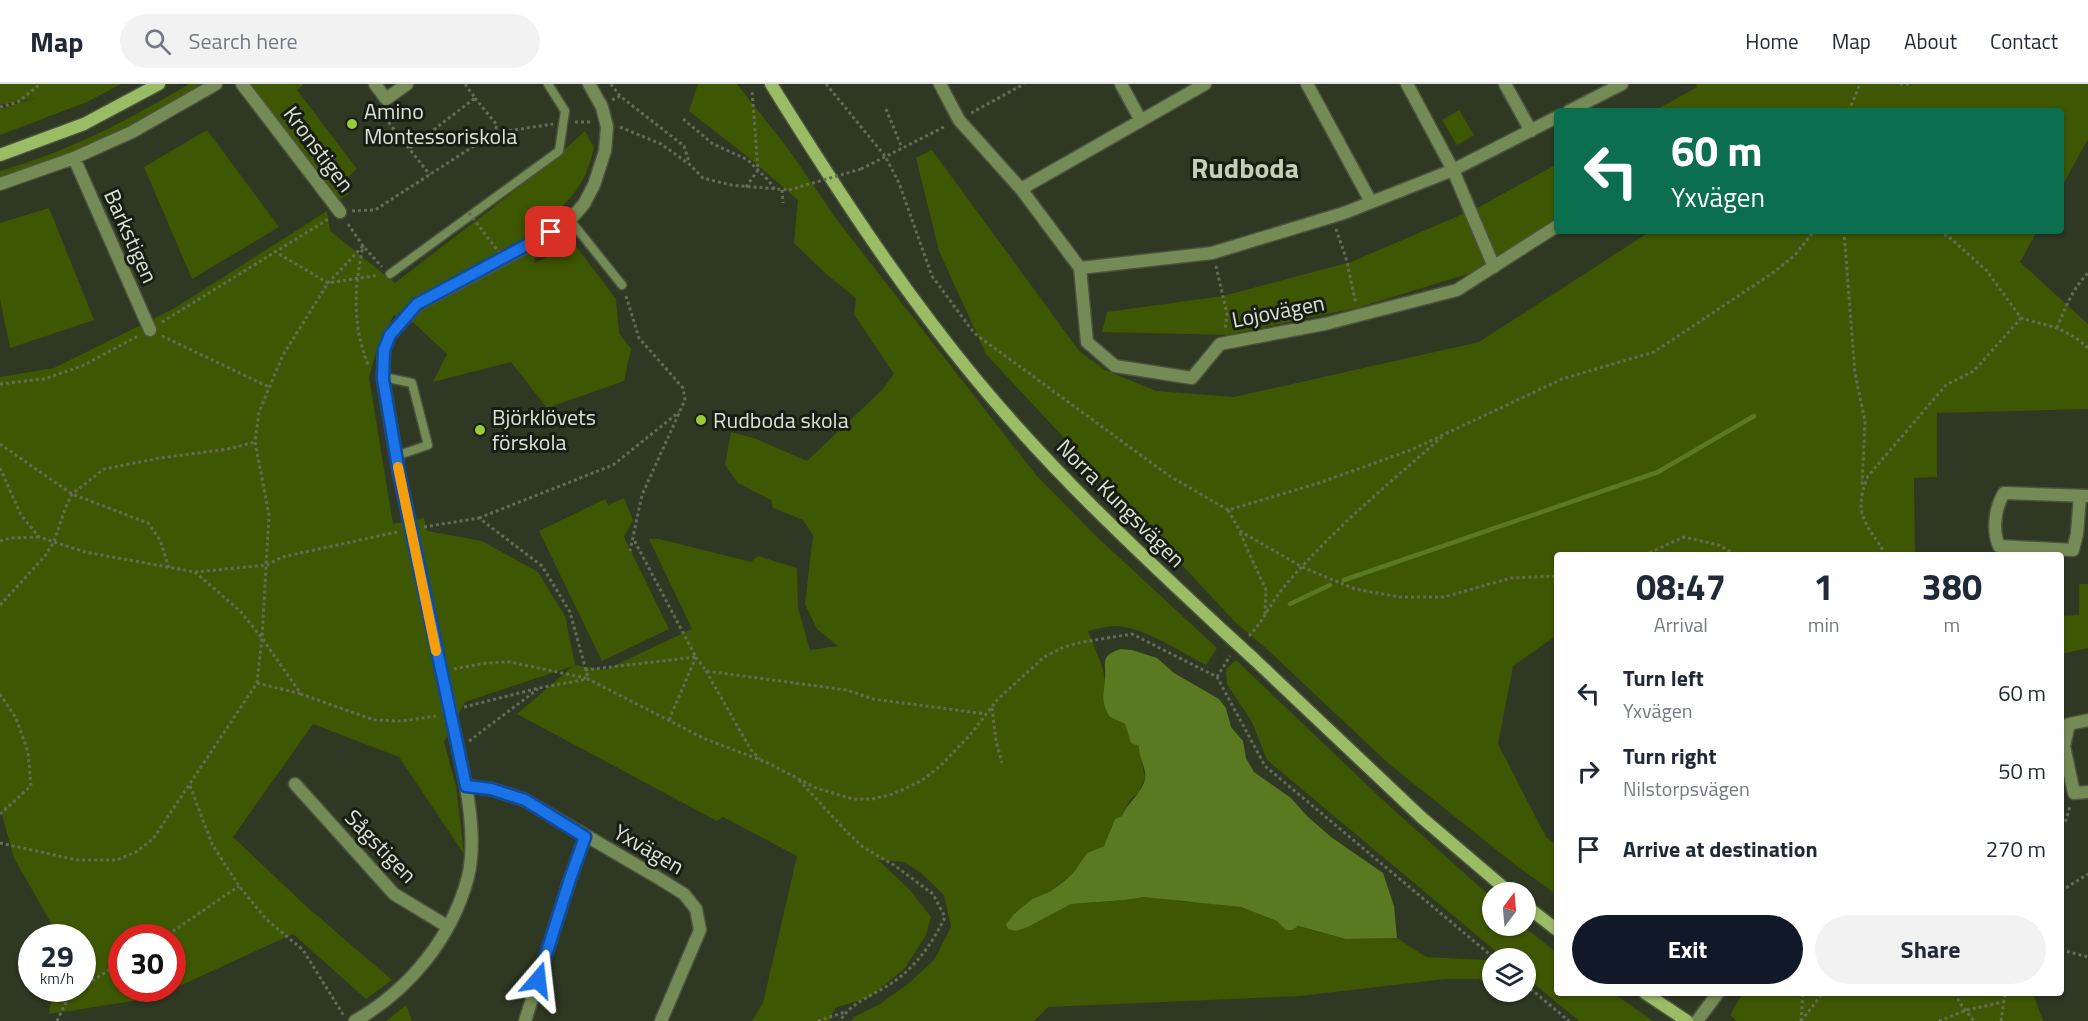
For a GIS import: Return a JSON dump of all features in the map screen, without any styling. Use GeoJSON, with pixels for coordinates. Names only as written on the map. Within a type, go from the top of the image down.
{"type":"FeatureCollection","features":[{"type":"Feature","properties":{"kind":"main road"},"geometry":{"type":"LineString","coordinates":[[0,155],[84,123],[159,84]]}},
{"type":"Feature","properties":{"kind":"main road","name":"Norra Kungsvägen"},"geometry":{"type":"LineString","coordinates":[[771,84],[836,185],[926,316],[976,379],[1056,469],[1108,522],[1421,817],[1497,882]]}},
{"type":"Feature","properties":{"kind":"main road"},"geometry":{"type":"LineString","coordinates":[[1536,914],[1554,928]]}},
{"type":"Feature","properties":{"kind":"main road"},"geometry":{"type":"LineString","coordinates":[[1650,996],[1687,1021]]}},
{"type":"Feature","properties":{"kind":"street"},"geometry":{"type":"LineString","coordinates":[[0,184],[74,158],[132,132],[216,84]]}},
{"type":"Feature","properties":{"kind":"street","name":"Kronstigen"},"geometry":{"type":"LineString","coordinates":[[242,84],[340,212]]}},
{"type":"Feature","properties":{"kind":"street"},"geometry":{"type":"LineString","coordinates":[[375,84],[386,99],[407,84]]}},
{"type":"Feature","properties":{"kind":"street"},"geometry":{"type":"LineString","coordinates":[[355,1021],[409,981],[433,951],[454,914],[468,876],[472,843],[466,786],[396,456],[384,377],[384,350],[390,335],[417,304],[504,259],[570,220],[584,204],[594,185],[605,151],[607,127],[602,107],[589,84]]}},
{"type":"Feature","properties":{"kind":"street"},"geometry":{"type":"LineString","coordinates":[[940,84],[959,120],[1021,189],[1080,268],[1212,253],[1332,216],[1453,170],[1554,119]]}},
{"type":"Feature","properties":{"kind":"street"},"geometry":{"type":"LineString","coordinates":[[1121,84],[1140,119]]}},
{"type":"Feature","properties":{"kind":"street"},"geometry":{"type":"LineString","coordinates":[[1021,189],[1140,119],[1205,84]]}},
{"type":"Feature","properties":{"kind":"street"},"geometry":{"type":"LineString","coordinates":[[1307,84],[1371,202]]}},
{"type":"Feature","properties":{"kind":"street"},"geometry":{"type":"LineString","coordinates":[[1407,84],[1453,170],[1494,267]]}},
{"type":"Feature","properties":{"kind":"street"},"geometry":{"type":"LineString","coordinates":[[1505,84],[1531,131]]}},
{"type":"Feature","properties":{"kind":"street"},"geometry":{"type":"LineString","coordinates":[[1574,108],[1607,87],[1622,84]]}},
{"type":"Feature","properties":{"kind":"street","name":"Barkstigen"},"geometry":{"type":"LineString","coordinates":[[74,158],[150,330]]}},
{"type":"Feature","properties":{"kind":"street","name":"Lojovägen"},"geometry":{"type":"LineString","coordinates":[[1080,268],[1088,342],[1115,366],[1192,378],[1220,344],[1325,324],[1457,290],[1554,228]]}},
{"type":"Feature","properties":{"kind":"street"},"geometry":{"type":"LineString","coordinates":[[2004,493],[2084,496],[2073,550],[2000,546],[1995,536],[1998,503],[2004,493]]}},
{"type":"Feature","properties":{"kind":"street"},"geometry":{"type":"LineString","coordinates":[[2088,720],[2069,724],[2064,746],[2073,793],[2088,792]]}},
{"type":"Feature","properties":{"kind":"street","name":"Sågstigen"},"geometry":{"type":"LineString","coordinates":[[295,784],[394,894],[447,926]]}},
{"type":"Feature","properties":{"kind":"street","name":"Yxvägen"},"geometry":{"type":"LineString","coordinates":[[466,786],[491,789],[525,800],[684,894],[696,909],[700,930],[661,1021]]}},
{"type":"Feature","properties":{"kind":"street"},"geometry":{"type":"LineString","coordinates":[[525,1021],[585,837]]}},
{"type":"Feature","properties":{"kind":"street"},"geometry":{"type":"LineString","coordinates":[[1698,1021],[1716,996]]}},
{"type":"Feature","properties":{"kind":"lane"},"geometry":{"type":"LineString","coordinates":[[390,274],[559,152],[565,111],[548,84]]}},
{"type":"Feature","properties":{"kind":"lane"},"geometry":{"type":"LineString","coordinates":[[570,220],[622,285]]}},
{"type":"Feature","properties":{"kind":"lane"},"geometry":{"type":"LineString","coordinates":[[384,377],[412,383],[428,445],[396,456]]}},
{"type":"Feature","properties":{"kind":"path"},"geometry":{"type":"LineString","coordinates":[[0,107],[18,102],[40,84]]}},
{"type":"Feature","properties":{"kind":"path"},"geometry":{"type":"LineString","coordinates":[[465,84],[496,125],[494,133]]}},
{"type":"Feature","properties":{"kind":"path"},"geometry":{"type":"LineString","coordinates":[[611,84],[620,96],[684,146],[689,164]]}},
{"type":"Feature","properties":{"kind":"path"},"geometry":{"type":"LineString","coordinates":[[826,84],[885,156],[899,183],[932,276],[975,333],[1168,475],[1228,510],[1240,531],[1266,590],[1265,615]]}},
{"type":"Feature","properties":{"kind":"path"},"geometry":{"type":"LineString","coordinates":[[620,127],[661,144],[689,164],[703,178],[746,187],[789,190],[861,169],[959,120],[1024,84]]}},
{"type":"Feature","properties":{"kind":"path"},"geometry":{"type":"LineString","coordinates":[[1850,108],[1860,84]]}},
{"type":"Feature","properties":{"kind":"path"},"geometry":{"type":"LineString","coordinates":[[1900,84],[1910,84]]}},
{"type":"Feature","properties":{"kind":"path"},"geometry":{"type":"LineString","coordinates":[[746,187],[758,170],[752,90]]}},
{"type":"Feature","properties":{"kind":"path"},"geometry":{"type":"LineString","coordinates":[[602,107],[620,96]]}},
{"type":"Feature","properties":{"kind":"path"},"geometry":{"type":"LineString","coordinates":[[409,148],[475,98]]}},
{"type":"Feature","properties":{"kind":"path"},"geometry":{"type":"LineString","coordinates":[[886,109],[902,148]]}},
{"type":"Feature","properties":{"kind":"path"},"geometry":{"type":"LineString","coordinates":[[380,112],[430,175]]}},
{"type":"Feature","properties":{"kind":"path"},"geometry":{"type":"LineString","coordinates":[[683,119],[713,144],[748,160],[775,190]]}},
{"type":"Feature","properties":{"kind":"path"},"geometry":{"type":"LineString","coordinates":[[0,384],[44,379],[82,366],[150,330],[340,212],[375,210],[494,133],[563,123],[593,122]]}},
{"type":"Feature","properties":{"kind":"path"},"geometry":{"type":"LineString","coordinates":[[782,190],[783,203]]}},
{"type":"Feature","properties":{"kind":"path"},"geometry":{"type":"LineString","coordinates":[[340,212],[363,246],[390,274]]}},
{"type":"Feature","properties":{"kind":"path"},"geometry":{"type":"LineString","coordinates":[[469,213],[504,259]]}},
{"type":"Feature","properties":{"kind":"path"},"geometry":{"type":"LineString","coordinates":[[1332,216],[1346,258],[1358,315]]}},
{"type":"Feature","properties":{"kind":"path"},"geometry":{"type":"LineString","coordinates":[[1228,510],[1316,484],[1411,450],[1562,379],[1654,352],[1774,272],[1795,255],[1812,234]]}},
{"type":"Feature","properties":{"kind":"path"},"geometry":{"type":"LineString","coordinates":[[1844,234],[1855,374],[1865,421],[1859,510],[1884,552]]}},
{"type":"Feature","properties":{"kind":"path"},"geometry":{"type":"LineString","coordinates":[[1944,234],[1987,272],[2021,318],[2057,328],[2088,348]]}},
{"type":"Feature","properties":{"kind":"path"},"geometry":{"type":"LineString","coordinates":[[363,246],[356,278],[354,303],[357,332],[368,365]]}},
{"type":"Feature","properties":{"kind":"path"},"geometry":{"type":"LineString","coordinates":[[0,843],[77,861],[117,860],[136,852],[153,839],[257,683],[269,515],[255,442],[259,412],[283,355],[328,283],[363,246]]}},
{"type":"Feature","properties":{"kind":"path"},"geometry":{"type":"LineString","coordinates":[[274,251],[328,283],[390,274]]}},
{"type":"Feature","properties":{"kind":"path"},"geometry":{"type":"LineString","coordinates":[[1212,253],[1227,314],[1226,328],[1220,344]]}},
{"type":"Feature","properties":{"kind":"path"},"geometry":{"type":"LineString","coordinates":[[2057,328],[2070,298],[2080,281],[2088,273]]}},
{"type":"Feature","properties":{"kind":"path"},"geometry":{"type":"LineString","coordinates":[[622,285],[639,338],[682,388],[685,400],[642,495],[630,551]]}},
{"type":"Feature","properties":{"kind":"path"},"geometry":{"type":"LineString","coordinates":[[1862,489],[1868,476],[1946,385],[1974,371],[2021,318]]}},
{"type":"Feature","properties":{"kind":"path"},"geometry":{"type":"LineString","coordinates":[[150,330],[269,387]]}},
{"type":"Feature","properties":{"kind":"path"},"geometry":{"type":"LineString","coordinates":[[422,527],[479,518],[613,465],[681,410]]}},
{"type":"Feature","properties":{"kind":"path"},"geometry":{"type":"LineString","coordinates":[[1248,637],[1282,589],[1340,527],[1444,435]]}},
{"type":"Feature","properties":{"kind":"path"},"geometry":{"type":"LineString","coordinates":[[0,605],[45,556],[54,542],[72,494],[104,469],[160,458],[228,449],[255,442]]}},
{"type":"Feature","properties":{"kind":"path"},"geometry":{"type":"LineString","coordinates":[[0,444],[72,494],[148,523],[160,540],[169,568]]}},
{"type":"Feature","properties":{"kind":"path"},"geometry":{"type":"LineString","coordinates":[[0,468],[21,515],[39,537]]}},
{"type":"Feature","properties":{"kind":"path"},"geometry":{"type":"LineString","coordinates":[[479,518],[542,566],[570,612],[588,679]]}},
{"type":"Feature","properties":{"kind":"path"},"geometry":{"type":"LineString","coordinates":[[1240,531],[1302,567],[1355,589],[1399,597],[1444,597],[1511,578],[1554,576]]}},
{"type":"Feature","properties":{"kind":"path"},"geometry":{"type":"LineString","coordinates":[[0,541],[10,538],[39,537],[85,552],[195,572],[267,565],[282,558],[398,532]]}},
{"type":"Feature","properties":{"kind":"path"},"geometry":{"type":"LineString","coordinates":[[1651,552],[1684,537],[1719,544],[1731,552]]}},
{"type":"Feature","properties":{"kind":"path"},"geometry":{"type":"LineString","coordinates":[[633,539],[696,657],[760,760]]}},
{"type":"Feature","properties":{"kind":"path"},"geometry":{"type":"LineString","coordinates":[[195,572],[241,612],[301,694]]}},
{"type":"Feature","properties":{"kind":"path"},"geometry":{"type":"LineString","coordinates":[[441,672],[486,663],[510,662],[588,679],[703,738],[760,760],[816,788],[853,799],[872,799],[893,794],[921,781],[939,767],[970,735],[992,706],[1044,657],[1064,647],[1120,634],[1132,634],[1173,657],[1217,677],[1265,766],[1482,948]]}},
{"type":"Feature","properties":{"kind":"path"},"geometry":{"type":"LineString","coordinates":[[1217,677],[1226,660],[1234,652]]}},
{"type":"Feature","properties":{"kind":"path"},"geometry":{"type":"LineString","coordinates":[[585,670],[696,657]]}},
{"type":"Feature","properties":{"kind":"path"},"geometry":{"type":"LineString","coordinates":[[669,720],[696,657]]}},
{"type":"Feature","properties":{"kind":"path"},"geometry":{"type":"LineString","coordinates":[[706,671],[847,690],[873,699],[986,714]]}},
{"type":"Feature","properties":{"kind":"path"},"geometry":{"type":"LineString","coordinates":[[464,707],[539,688],[588,679]]}},
{"type":"Feature","properties":{"kind":"path"},"geometry":{"type":"LineString","coordinates":[[257,683],[301,694],[374,720],[402,721],[437,716]]}},
{"type":"Feature","properties":{"kind":"path"},"geometry":{"type":"LineString","coordinates":[[458,750],[539,688]]}},
{"type":"Feature","properties":{"kind":"path"},"geometry":{"type":"LineString","coordinates":[[0,693],[16,718],[28,752],[31,786],[0,814]]}},
{"type":"Feature","properties":{"kind":"path"},"geometry":{"type":"LineString","coordinates":[[992,706],[996,741],[1002,763]]}},
{"type":"Feature","properties":{"kind":"path"},"geometry":{"type":"LineString","coordinates":[[798,779],[863,847],[894,865],[933,894],[945,917],[935,938],[918,960],[899,978],[845,1011],[818,1021]]}},
{"type":"Feature","properties":{"kind":"path"},"geometry":{"type":"LineString","coordinates":[[190,786],[212,844],[239,886],[266,919],[303,950],[348,1021]]}},
{"type":"Feature","properties":{"kind":"path"},"geometry":{"type":"LineString","coordinates":[[2064,822],[2073,793]]}},
{"type":"Feature","properties":{"kind":"path"},"geometry":{"type":"LineString","coordinates":[[2064,889],[2088,874]]}},
{"type":"Feature","properties":{"kind":"path"},"geometry":{"type":"LineString","coordinates":[[183,924],[239,886]]}},
{"type":"Feature","properties":{"kind":"path"},"geometry":{"type":"LineString","coordinates":[[2064,951],[2088,957]]}},
{"type":"Feature","properties":{"kind":"path"},"geometry":{"type":"LineString","coordinates":[[1536,993],[1569,1021]]}},
{"type":"Feature","properties":{"kind":"path"},"geometry":{"type":"LineString","coordinates":[[1801,1021],[1803,996]]}},
{"type":"Feature","properties":{"kind":"path"},"geometry":{"type":"LineString","coordinates":[[1801,1021],[1821,996]]}},
{"type":"Feature","properties":{"kind":"path"},"geometry":{"type":"LineString","coordinates":[[1956,996],[1974,1021]]}},
{"type":"Feature","properties":{"kind":"path"},"geometry":{"type":"LineString","coordinates":[[2001,1021],[2004,996]]}},
{"type":"Feature","properties":{"kind":"path"},"geometry":{"type":"LineString","coordinates":[[57,1021],[66,1002]]}},
{"type":"Feature","properties":{"kind":"path"},"geometry":{"type":"LineString","coordinates":[[1939,1021],[1967,1010],[2003,1002]]}},
{"type":"Feature","properties":{"kind":"path"},"geometry":{"type":"LineString","coordinates":[[840,1021],[845,1011]]}},
{"type":"Feature","properties":{"kind":"shaded area"},"geometry":{"type":"Polygon","coordinates":[[[0,84],[121,84],[87,102],[0,135],[0,109],[35,98],[0,105],[0,84]]]}},
{"type":"Feature","properties":{"kind":"shaded area"},"geometry":{"type":"Polygon","coordinates":[[[189,84],[201,84],[153,113],[104,138],[0,179],[0,171],[97,134],[189,84]]]}},
{"type":"Feature","properties":{"kind":"shaded area"},"geometry":{"type":"Polygon","coordinates":[[[249,84],[304,84],[297,90],[357,169],[341,183],[349,194],[337,201],[249,84]]]}},
{"type":"Feature","properties":{"kind":"shaded area"},"geometry":{"type":"Polygon","coordinates":[[[698,84],[737,84],[789,150],[837,220],[1036,475],[1097,537],[1217,648],[1206,665],[1156,638],[1125,627],[1106,627],[1088,631],[1103,669],[1110,717],[1125,724],[1139,746],[1145,778],[1139,792],[1130,800],[1122,816],[1111,827],[1110,836],[1104,846],[1087,853],[1073,873],[1051,891],[1032,899],[1014,914],[1007,924],[1008,929],[1028,927],[1071,904],[1162,897],[1184,902],[1206,902],[1241,907],[1277,921],[1346,939],[1397,938],[1426,957],[1482,960],[1482,980],[1446,979],[1300,996],[1048,1007],[1034,1021],[851,1021],[908,984],[934,960],[951,927],[944,895],[921,873],[904,862],[878,860],[910,890],[931,917],[926,935],[905,968],[870,997],[835,1008],[829,1021],[752,1021],[763,1003],[797,856],[723,817],[717,821],[517,714],[573,666],[465,702],[444,742],[456,786],[464,854],[399,757],[313,724],[233,837],[307,907],[392,980],[366,999],[293,934],[186,983],[186,924],[108,924],[108,1002],[127,1002],[49,1014],[51,1002],[96,1002],[96,924],[52,924],[14,858],[0,808],[0,377],[54,368],[173,309],[327,211],[330,231],[395,283],[549,164],[585,131],[594,148],[587,171],[570,199],[543,221],[534,263],[575,245],[616,299],[619,333],[631,349],[624,381],[547,408],[511,362],[433,382],[447,354],[414,323],[394,315],[378,345],[369,377],[393,524],[424,518],[427,531],[482,541],[538,572],[565,616],[575,665],[605,670],[692,629],[649,539],[659,539],[751,562],[758,556],[797,568],[798,608],[810,650],[838,646],[817,629],[805,604],[813,535],[803,520],[773,508],[771,500],[738,483],[725,465],[731,432],[754,438],[807,461],[882,390],[894,374],[854,314],[856,298],[826,274],[794,243],[798,200],[689,111],[698,84]]]}},
{"type":"Feature","properties":{"kind":"shaded area"},"geometry":{"type":"Polygon","coordinates":[[[1696,84],[2088,84],[2088,139],[2064,183],[2064,108],[1659,108],[1697,87],[1696,84]]]}},
{"type":"Feature","properties":{"kind":"shaded area"},"geometry":{"type":"Polygon","coordinates":[[[1459,110],[1474,135],[1457,145],[1442,120],[1459,110]]]}},
{"type":"Feature","properties":{"kind":"shaded area"},"geometry":{"type":"Polygon","coordinates":[[[207,130],[279,227],[192,279],[144,167],[207,130]]]}},
{"type":"Feature","properties":{"kind":"shaded area"},"geometry":{"type":"Polygon","coordinates":[[[932,150],[1080,352],[1105,370],[1156,391],[1234,397],[1479,342],[1646,234],[2035,234],[2020,262],[2088,324],[2088,409],[1937,413],[1937,477],[1914,478],[1915,552],[1554,552],[1554,637],[1513,666],[1498,744],[1546,837],[1554,843],[1554,893],[1389,764],[1268,650],[1236,623],[986,354],[939,251],[916,158],[932,150]]]}},
{"type":"Feature","properties":{"kind":"shaded area"},"geometry":{"type":"Polygon","coordinates":[[[1554,166],[1554,221],[1471,273],[1360,307],[1228,335],[1102,332],[1107,312],[1223,296],[1351,262],[1479,207],[1554,166]]]}},
{"type":"Feature","properties":{"kind":"shaded area"},"geometry":{"type":"Polygon","coordinates":[[[49,208],[94,320],[10,348],[0,299],[0,223],[49,208]]]}},
{"type":"Feature","properties":{"kind":"shaded area"},"geometry":{"type":"Polygon","coordinates":[[[624,498],[633,520],[624,537],[669,629],[602,661],[539,531],[605,499],[608,505],[624,498]]]}},
{"type":"Feature","properties":{"kind":"shaded area"},"geometry":{"type":"Polygon","coordinates":[[[2079,584],[2088,584],[2088,648],[2064,653],[2064,616],[2079,615],[2079,584]]]}},
{"type":"Feature","properties":{"kind":"shaded area"},"geometry":{"type":"Polygon","coordinates":[[[1121,649],[1157,658],[1174,673],[1219,699],[1226,708],[1231,727],[1243,741],[1246,758],[1254,772],[1291,798],[1331,837],[1383,873],[1394,906],[1397,938],[1346,939],[1298,926],[1292,930],[1286,930],[1277,921],[1241,907],[1144,897],[1071,904],[1028,927],[1016,931],[1008,929],[1006,924],[1014,914],[1032,899],[1051,891],[1063,882],[1073,873],[1087,853],[1104,846],[1115,819],[1122,816],[1143,784],[1145,775],[1139,746],[1131,743],[1125,724],[1110,717],[1104,702],[1105,660],[1114,651],[1121,649]]]}},
{"type":"Feature","properties":{"kind":"shaded area"},"geometry":{"type":"Polygon","coordinates":[[[1236,660],[1385,802],[1482,889],[1482,936],[1536,936],[1554,951],[1554,996],[1617,996],[1653,1021],[1579,1021],[1536,985],[1536,948],[1492,948],[1267,760],[1252,722],[1227,684],[1226,669],[1236,660]]]}},
{"type":"Feature","properties":{"kind":"shaded area"},"geometry":{"type":"Polygon","coordinates":[[[1741,996],[2034,996],[2043,1021],[1737,1021],[1730,1015],[1741,996]]]}},
{"type":"Feature","properties":{"kind":"shaded area"},"geometry":{"type":"Polygon","coordinates":[[[406,1005],[412,1021],[386,1021],[406,1005]]]}},
{"type":"Feature","properties":{"kind":"waterway"},"geometry":{"type":"LineString","coordinates":[[1344,580],[1658,472],[1754,416]]}},
{"type":"Feature","properties":{"kind":"waterway"},"geometry":{"type":"LineString","coordinates":[[1290,604],[1330,585]]}},
{"type":"Feature","properties":{"kind":"slow traffic"},"geometry":{"type":"LineString","coordinates":[[398,467],[436,651]]}},
{"type":"Feature","properties":{"kind":"place","name":"Amino Montessoriskola"},"geometry":{"type":"Point","coordinates":[352,124]}},
{"type":"Feature","properties":{"kind":"place","name":"Rudboda skola"},"geometry":{"type":"Point","coordinates":[701,420]}},
{"type":"Feature","properties":{"kind":"place","name":"Björklövets förskola"},"geometry":{"type":"Point","coordinates":[480,430]}},
{"type":"Feature","properties":{"kind":"district","name":"Rudboda"},"geometry":{"type":"Point","coordinates":[1245,168]}},
{"type":"Feature","properties":{"kind":"route"},"geometry":{"type":"LineString","coordinates":[[538,980],[585,837],[525,800],[491,789],[466,786],[399,473],[383,379],[384,350],[390,335],[417,304],[551,232]]}}]}
